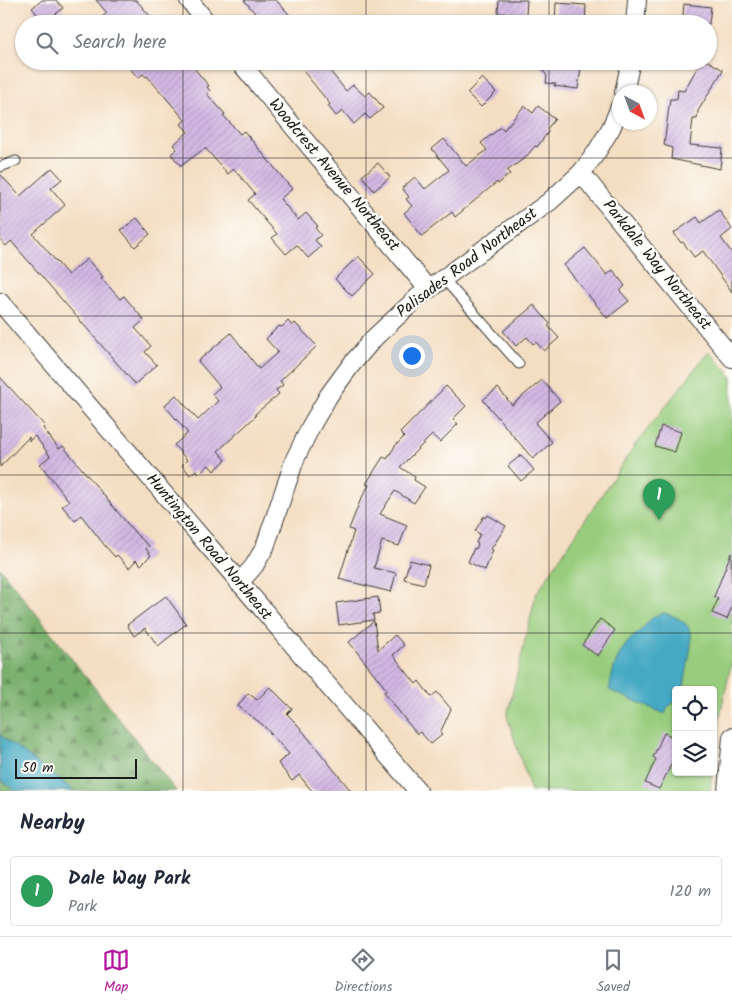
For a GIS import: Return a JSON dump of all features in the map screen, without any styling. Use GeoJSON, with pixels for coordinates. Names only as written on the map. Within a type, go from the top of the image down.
{"type":"FeatureCollection","features":[{"type":"Feature","properties":{"kind":"street"},"geometry":{"type":"LineString","coordinates":[[189,0],[201,15]]}},
{"type":"Feature","properties":{"kind":"street"},"geometry":{"type":"LineString","coordinates":[[635,15],[637,0]]}},
{"type":"Feature","properties":{"kind":"street","name":"Woodcrest Avenue Northeast"},"geometry":{"type":"LineString","coordinates":[[247,70],[428,289]]}},
{"type":"Feature","properties":{"kind":"street"},"geometry":{"type":"LineString","coordinates":[[626,85],[629,70]]}},
{"type":"Feature","properties":{"kind":"street","name":"Palisades Road Northeast"},"geometry":{"type":"LineString","coordinates":[[239,582],[254,566],[265,547],[295,459],[311,426],[351,365],[400,312],[428,289],[550,202],[581,172],[612,126]]}},
{"type":"Feature","properties":{"kind":"street","name":"Parkdale Way Northeast"},"geometry":{"type":"LineString","coordinates":[[581,172],[732,358]]}},
{"type":"Feature","properties":{"kind":"street","name":"Huntington Road Northeast"},"geometry":{"type":"LineString","coordinates":[[0,302],[418,791]]}},
{"type":"Feature","properties":{"kind":"street"},"geometry":{"type":"LineString","coordinates":[[727,791],[732,737]]}},
{"type":"Feature","properties":{"kind":"lane"},"geometry":{"type":"LineString","coordinates":[[0,167],[16,161]]}},
{"type":"Feature","properties":{"kind":"lane"},"geometry":{"type":"LineString","coordinates":[[443,278],[519,364]]}},
{"type":"Feature","properties":{"kind":"green space"},"geometry":{"type":"Polygon","coordinates":[[[709,351],[732,377],[732,660],[717,729],[717,686],[672,686],[672,776],[712,776],[710,791],[531,791],[507,716],[536,594],[635,445],[709,351]]]}},
{"type":"Feature","properties":{"kind":"green space"},"geometry":{"type":"Polygon","coordinates":[[[0,568],[176,791],[0,791],[0,568]]]}},
{"type":"Feature","properties":{"kind":"water"},"geometry":{"type":"Polygon","coordinates":[[[664,613],[680,620],[686,624],[691,634],[684,686],[672,686],[672,704],[668,707],[665,714],[609,690],[616,663],[622,650],[652,618],[664,613]]]}},
{"type":"Feature","properties":{"kind":"water"},"geometry":{"type":"Polygon","coordinates":[[[0,735],[74,791],[16,791],[0,779],[0,735]]]}},
{"type":"Feature","properties":{"kind":"building"},"geometry":{"type":"Polygon","coordinates":[[[42,0],[56,0],[63,8],[55,15],[38,15],[32,8],[42,0]]]}},
{"type":"Feature","properties":{"kind":"building"},"geometry":{"type":"Polygon","coordinates":[[[96,0],[136,0],[149,15],[105,15],[107,13],[96,0]]]}},
{"type":"Feature","properties":{"kind":"building"},"geometry":{"type":"Polygon","coordinates":[[[244,0],[276,0],[290,15],[256,15],[244,0]]]}},
{"type":"Feature","properties":{"kind":"building"},"geometry":{"type":"Polygon","coordinates":[[[499,0],[527,0],[526,15],[498,13],[499,0]]]}},
{"type":"Feature","properties":{"kind":"building"},"geometry":{"type":"Polygon","coordinates":[[[556,3],[586,5],[585,15],[555,15],[556,3]]]}},
{"type":"Feature","properties":{"kind":"building"},"geometry":{"type":"Polygon","coordinates":[[[684,4],[711,7],[710,15],[683,15],[684,4]]]}},
{"type":"Feature","properties":{"kind":"building"},"geometry":{"type":"Polygon","coordinates":[[[717,66],[723,70],[698,111],[697,119],[693,119],[690,145],[722,148],[720,169],[671,159],[672,148],[664,145],[670,99],[677,99],[678,90],[684,91],[696,70],[717,70],[717,66]]]}},
{"type":"Feature","properties":{"kind":"building"},"geometry":{"type":"Polygon","coordinates":[[[131,70],[196,70],[209,86],[207,87],[210,91],[207,94],[225,114],[223,115],[240,134],[244,131],[292,189],[280,199],[298,220],[306,213],[318,226],[315,228],[321,235],[315,240],[321,247],[308,258],[297,245],[286,254],[272,238],[277,234],[248,200],[255,194],[234,169],[228,174],[205,148],[181,166],[171,154],[177,149],[173,145],[188,132],[181,124],[185,120],[147,76],[143,74],[138,78],[131,70]]]}},
{"type":"Feature","properties":{"kind":"building"},"geometry":{"type":"Polygon","coordinates":[[[306,70],[329,70],[346,91],[353,85],[365,96],[370,92],[383,108],[370,119],[365,114],[354,124],[343,111],[336,116],[328,106],[330,104],[304,72],[306,70]]]}},
{"type":"Feature","properties":{"kind":"building"},"geometry":{"type":"Polygon","coordinates":[[[543,70],[581,70],[578,89],[546,83],[547,76],[543,70]]]}},
{"type":"Feature","properties":{"kind":"building"},"geometry":{"type":"Polygon","coordinates":[[[482,78],[496,92],[481,107],[467,93],[482,78]]]}},
{"type":"Feature","properties":{"kind":"building"},"geometry":{"type":"Polygon","coordinates":[[[524,106],[533,113],[538,106],[555,119],[537,147],[535,146],[526,157],[507,171],[510,174],[498,184],[497,182],[455,217],[452,212],[422,236],[404,213],[412,206],[406,199],[409,197],[402,188],[415,177],[425,189],[449,170],[432,149],[444,139],[466,166],[487,150],[481,143],[501,127],[504,130],[524,106]]]}},
{"type":"Feature","properties":{"kind":"building"},"geometry":{"type":"Polygon","coordinates":[[[378,163],[390,177],[374,191],[362,176],[378,163]]]}},
{"type":"Feature","properties":{"kind":"building"},"geometry":{"type":"Polygon","coordinates":[[[52,168],[62,179],[51,188],[65,205],[33,234],[68,275],[87,259],[120,299],[124,296],[144,320],[135,328],[151,346],[145,352],[157,365],[135,384],[11,241],[6,246],[0,239],[0,174],[20,196],[52,168]]]}},
{"type":"Feature","properties":{"kind":"building"},"geometry":{"type":"Polygon","coordinates":[[[719,210],[732,229],[721,238],[732,253],[732,292],[703,251],[694,257],[674,233],[697,217],[701,223],[719,210]]]}},
{"type":"Feature","properties":{"kind":"building"},"geometry":{"type":"Polygon","coordinates":[[[137,218],[150,234],[135,247],[121,230],[137,218]]]}},
{"type":"Feature","properties":{"kind":"building"},"geometry":{"type":"Polygon","coordinates":[[[585,248],[607,275],[613,270],[625,286],[620,291],[629,301],[607,318],[564,265],[585,248]]]}},
{"type":"Feature","properties":{"kind":"building"},"geometry":{"type":"Polygon","coordinates":[[[358,256],[375,274],[352,296],[335,279],[358,256]]]}},
{"type":"Feature","properties":{"kind":"building"},"geometry":{"type":"Polygon","coordinates":[[[534,305],[550,324],[548,326],[559,338],[544,351],[536,342],[533,344],[527,337],[516,346],[503,331],[534,305]]]}},
{"type":"Feature","properties":{"kind":"building"},"geometry":{"type":"Polygon","coordinates":[[[288,321],[292,326],[295,323],[317,346],[280,381],[283,385],[276,390],[279,394],[255,414],[256,416],[218,451],[226,460],[214,471],[209,465],[199,474],[196,470],[190,475],[182,465],[187,460],[174,445],[188,433],[165,406],[166,404],[176,395],[198,420],[218,401],[212,394],[220,387],[198,361],[231,333],[259,369],[278,352],[266,339],[279,326],[282,327],[288,321]]]}},
{"type":"Feature","properties":{"kind":"building"},"geometry":{"type":"Polygon","coordinates":[[[0,377],[45,426],[43,428],[59,449],[63,446],[136,534],[149,546],[146,549],[151,555],[141,565],[136,560],[129,568],[117,555],[115,557],[81,515],[75,521],[62,506],[69,501],[40,464],[50,456],[35,436],[29,441],[29,437],[0,467],[0,377]]]}},
{"type":"Feature","properties":{"kind":"building"},"geometry":{"type":"Polygon","coordinates":[[[542,380],[560,401],[535,423],[552,442],[533,459],[483,400],[498,388],[512,405],[542,380]]]}},
{"type":"Feature","properties":{"kind":"building"},"geometry":{"type":"Polygon","coordinates":[[[446,386],[466,406],[453,419],[458,424],[440,442],[432,435],[400,467],[415,477],[414,480],[425,487],[414,503],[395,491],[380,514],[407,525],[399,546],[382,541],[374,568],[396,573],[391,592],[339,579],[354,531],[349,529],[360,501],[369,485],[366,484],[383,457],[387,459],[395,446],[404,437],[400,433],[446,386]]]}},
{"type":"Feature","properties":{"kind":"building"},"geometry":{"type":"Polygon","coordinates":[[[661,426],[681,432],[675,452],[655,446],[661,426]]]}},
{"type":"Feature","properties":{"kind":"building"},"geometry":{"type":"Polygon","coordinates":[[[521,455],[534,470],[521,481],[508,466],[521,455]]]}},
{"type":"Feature","properties":{"kind":"building"},"geometry":{"type":"Polygon","coordinates":[[[488,515],[506,526],[491,549],[493,550],[485,570],[468,562],[474,548],[476,549],[478,544],[476,543],[480,534],[475,531],[484,516],[486,518],[488,515]]]}},
{"type":"Feature","properties":{"kind":"building"},"geometry":{"type":"Polygon","coordinates":[[[731,553],[732,607],[727,619],[712,613],[718,599],[714,597],[731,553]]]}},
{"type":"Feature","properties":{"kind":"building"},"geometry":{"type":"Polygon","coordinates":[[[410,560],[429,565],[424,584],[404,579],[410,560]]]}},
{"type":"Feature","properties":{"kind":"building"},"geometry":{"type":"Polygon","coordinates":[[[166,596],[186,624],[158,646],[145,628],[134,636],[127,625],[166,596]]]}},
{"type":"Feature","properties":{"kind":"building"},"geometry":{"type":"Polygon","coordinates":[[[378,597],[380,613],[373,614],[374,620],[339,625],[336,603],[378,597]]]}},
{"type":"Feature","properties":{"kind":"building"},"geometry":{"type":"Polygon","coordinates":[[[600,619],[615,630],[598,656],[582,645],[600,619]]]}},
{"type":"Feature","properties":{"kind":"building"},"geometry":{"type":"Polygon","coordinates":[[[374,621],[378,650],[395,635],[404,645],[393,655],[416,684],[419,681],[431,697],[437,692],[451,709],[440,733],[442,735],[431,744],[420,732],[417,734],[407,722],[384,692],[387,690],[349,642],[374,621]]]}},
{"type":"Feature","properties":{"kind":"building"},"geometry":{"type":"Polygon","coordinates":[[[270,687],[292,709],[287,714],[351,791],[312,791],[299,775],[292,781],[278,763],[289,754],[263,725],[238,706],[248,693],[257,700],[270,687]]]}},
{"type":"Feature","properties":{"kind":"building"},"geometry":{"type":"Polygon","coordinates":[[[664,733],[672,736],[672,763],[659,789],[645,783],[656,759],[653,757],[664,733]]]}},
{"type":"Feature","properties":{"kind":"place","name":"Dale Way Park"},"geometry":{"type":"Point","coordinates":[659,520]}}]}
